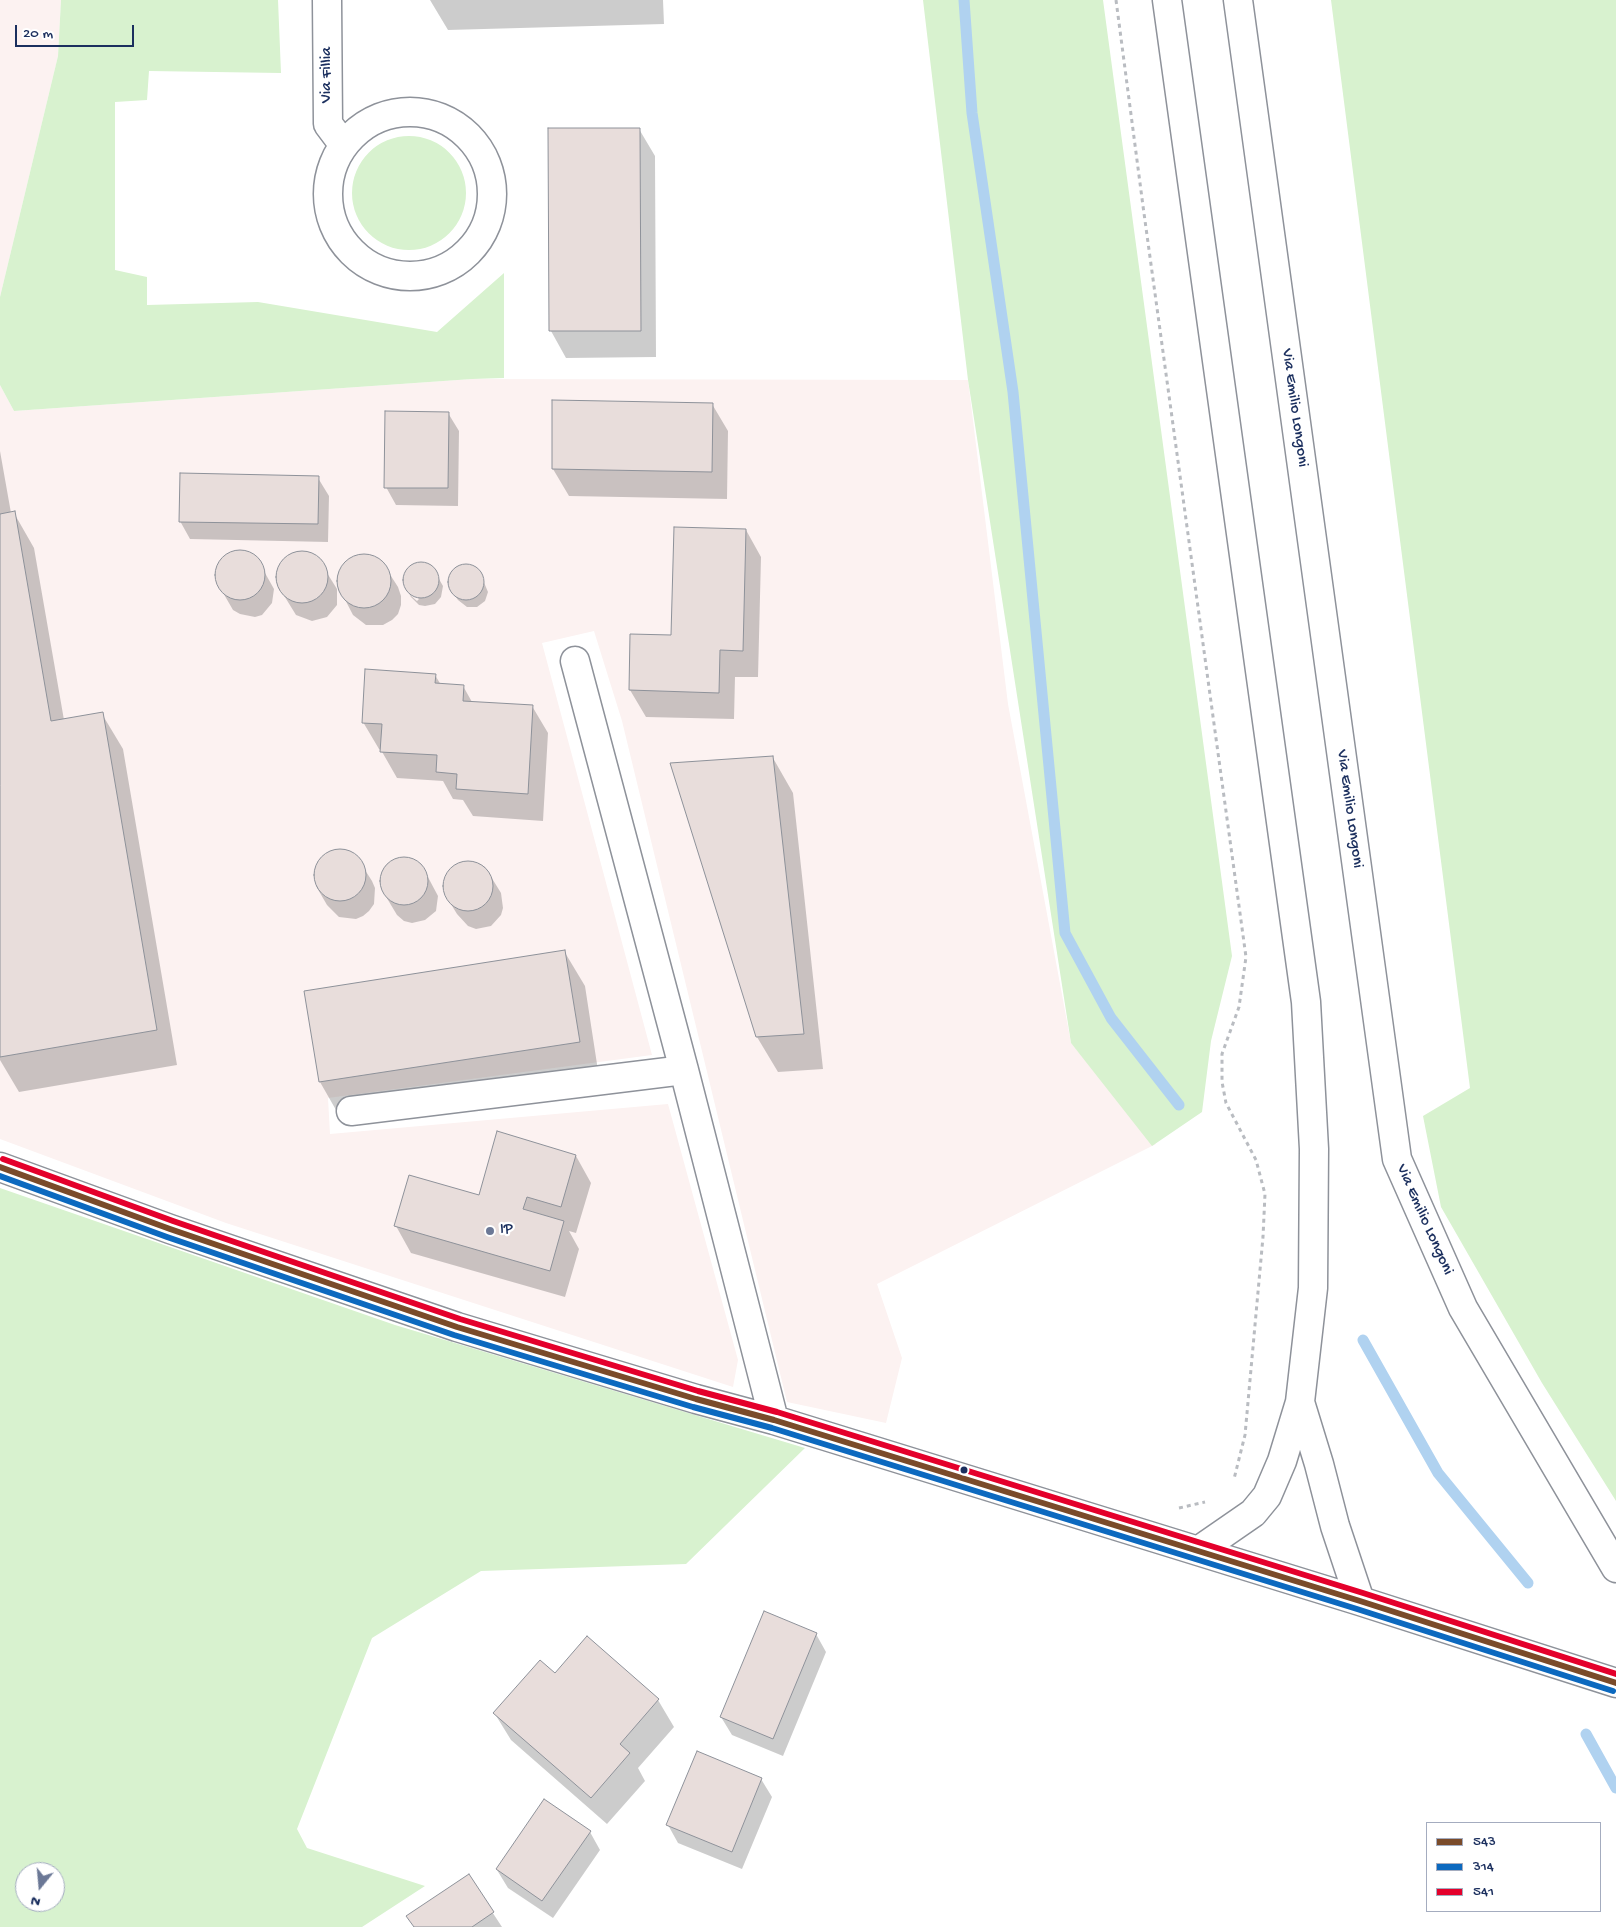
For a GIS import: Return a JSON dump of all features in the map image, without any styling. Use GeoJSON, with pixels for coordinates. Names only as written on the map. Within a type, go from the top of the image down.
{"type":"FeatureCollection","features":[{"type":"Feature","properties":{"kind":"street","name":"Via Fillia"},"geometry":{"type":"LineString","coordinates":[[327,0],[328,124],[343,144]]}},
{"type":"Feature","properties":{"kind":"street"},"geometry":{"type":"LineString","coordinates":[[1167,0],[1306,1002],[1314,1149],[1312,1288],[1300,1402],[1280,1466],[1267,1496],[1253,1513],[1198,1551]]}},
{"type":"Feature","properties":{"kind":"street","name":"Via Emilio Longoni"},"geometry":{"type":"LineString","coordinates":[[1238,0],[1397,1159],[1463,1308],[1616,1568]]}},
{"type":"Feature","properties":{"kind":"street"},"geometry":{"type":"LineString","coordinates":[[417,112],[444,119],[468,134],[484,157],[493,184],[491,212],[481,237],[463,258],[438,272],[411,278],[383,273],[358,260],[341,241],[330,218],[328,184],[331,167],[343,144],[364,125],[389,114],[417,112]]}},
{"type":"Feature","properties":{"kind":"street"},"geometry":{"type":"LineString","coordinates":[[575,661],[684,1070],[774,1420]]}},
{"type":"Feature","properties":{"kind":"street"},"geometry":{"type":"LineString","coordinates":[[351,1111],[684,1070]]}},
{"type":"Feature","properties":{"kind":"street"},"geometry":{"type":"LineString","coordinates":[[0,1166],[170,1230],[457,1327],[696,1399],[774,1420],[1360,1601],[1616,1683]]}},
{"type":"Feature","properties":{"kind":"street"},"geometry":{"type":"LineString","coordinates":[[1300,1402],[1335,1526],[1360,1601]]}},
{"type":"Feature","properties":{"kind":"path"},"geometry":{"type":"LineString","coordinates":[[1116,0],[1246,956],[1239,1007],[1222,1054],[1222,1082],[1226,1103],[1256,1160],[1265,1194],[1263,1238],[1245,1435],[1234,1482]]}},
{"type":"Feature","properties":{"kind":"path"},"geometry":{"type":"LineString","coordinates":[[1149,1537],[1173,1510],[1206,1502]]}},
{"type":"Feature","properties":{"kind":"shaded area"},"geometry":{"type":"Polygon","coordinates":[[[0,0],[61,0],[58,56],[0,297],[0,0]]]}},
{"type":"Feature","properties":{"kind":"shaded area"},"geometry":{"type":"Polygon","coordinates":[[[472,379],[968,380],[1008,704],[1071,1043],[1156,1144],[877,1284],[902,1358],[886,1423],[787,1402],[622,721],[594,631],[542,643],[652,1055],[328,1098],[330,1134],[668,1104],[738,1360],[733,1387],[226,1223],[0,1139],[0,385],[14,411],[472,379]]]}},
{"type":"Feature","properties":{"kind":"green space"},"geometry":{"type":"Polygon","coordinates":[[[61,0],[278,0],[281,73],[149,71],[147,100],[115,102],[115,270],[147,277],[147,305],[258,302],[437,332],[504,273],[504,378],[14,411],[0,385],[0,297],[58,56],[61,0]]]}},
{"type":"Feature","properties":{"kind":"green space"},"geometry":{"type":"Polygon","coordinates":[[[923,0],[1103,0],[1232,956],[1211,1041],[1202,1112],[1152,1146],[1071,1043],[968,380],[923,0]]]}},
{"type":"Feature","properties":{"kind":"green space"},"geometry":{"type":"Polygon","coordinates":[[[1331,0],[1616,0],[1616,1501],[1542,1383],[1441,1207],[1423,1116],[1470,1088],[1331,0]]]}},
{"type":"Feature","properties":{"kind":"green space"},"geometry":{"type":"Polygon","coordinates":[[[409,136],[431,140],[450,152],[462,171],[466,193],[462,215],[450,234],[431,246],[409,250],[387,246],[368,234],[356,215],[352,193],[356,171],[368,152],[387,140],[409,136]]]}},
{"type":"Feature","properties":{"kind":"green space"},"geometry":{"type":"Polygon","coordinates":[[[0,1188],[395,1325],[805,1448],[686,1564],[481,1571],[372,1638],[297,1829],[307,1848],[425,1886],[362,1927],[0,1927],[0,1188]]]}},
{"type":"Feature","properties":{"kind":"building"},"geometry":{"type":"Polygon","coordinates":[[[548,128],[640,128],[641,331],[549,331],[548,128]]]}},
{"type":"Feature","properties":{"kind":"building"},"geometry":{"type":"Polygon","coordinates":[[[552,400],[713,403],[712,472],[552,469],[552,400]]]}},
{"type":"Feature","properties":{"kind":"building"},"geometry":{"type":"Polygon","coordinates":[[[385,411],[449,412],[448,488],[384,488],[385,411]]]}},
{"type":"Feature","properties":{"kind":"building"},"geometry":{"type":"Polygon","coordinates":[[[180,473],[319,476],[318,524],[179,522],[180,473]]]}},
{"type":"Feature","properties":{"kind":"building"},"geometry":{"type":"Polygon","coordinates":[[[15,511],[51,721],[103,712],[157,1030],[0,1057],[0,514],[15,511]]]}},
{"type":"Feature","properties":{"kind":"building"},"geometry":{"type":"Polygon","coordinates":[[[674,527],[746,529],[743,651],[720,650],[719,693],[629,690],[630,634],[671,635],[674,527]]]}},
{"type":"Feature","properties":{"kind":"building"},"geometry":{"type":"Polygon","coordinates":[[[240,550],[250,552],[258,557],[263,565],[265,575],[263,585],[258,593],[250,598],[240,600],[230,598],[222,593],[217,585],[215,575],[217,565],[222,557],[230,552],[240,550]]]}},
{"type":"Feature","properties":{"kind":"building"},"geometry":{"type":"Polygon","coordinates":[[[297,551],[307,551],[321,558],[328,572],[328,582],[321,596],[307,603],[297,603],[287,599],[280,592],[276,582],[276,572],[280,562],[287,555],[297,551]]]}},
{"type":"Feature","properties":{"kind":"building"},"geometry":{"type":"Polygon","coordinates":[[[359,554],[369,554],[379,558],[387,566],[391,581],[387,596],[379,604],[369,608],[359,608],[349,604],[341,596],[337,586],[337,576],[341,566],[349,558],[359,554]]]}},
{"type":"Feature","properties":{"kind":"building"},"geometry":{"type":"Polygon","coordinates":[[[421,562],[428,563],[434,567],[438,573],[438,587],[434,593],[428,597],[421,598],[414,597],[408,593],[404,587],[403,580],[404,573],[408,567],[414,563],[421,562]]]}},
{"type":"Feature","properties":{"kind":"building"},"geometry":{"type":"Polygon","coordinates":[[[466,564],[478,570],[484,582],[478,594],[466,600],[454,594],[448,582],[454,570],[466,564]]]}},
{"type":"Feature","properties":{"kind":"building"},"geometry":{"type":"Polygon","coordinates":[[[365,669],[436,674],[435,683],[464,685],[463,701],[533,705],[528,794],[456,789],[457,774],[436,772],[437,755],[380,752],[382,724],[362,723],[365,669]]]}},
{"type":"Feature","properties":{"kind":"building"},"geometry":{"type":"Polygon","coordinates":[[[773,756],[804,1034],[756,1037],[670,763],[773,756]]]}},
{"type":"Feature","properties":{"kind":"building"},"geometry":{"type":"Polygon","coordinates":[[[335,849],[345,849],[359,856],[366,870],[366,880],[359,894],[345,901],[335,901],[325,897],[318,890],[314,880],[314,870],[318,860],[325,853],[335,849]]]}},
{"type":"Feature","properties":{"kind":"building"},"geometry":{"type":"Polygon","coordinates":[[[399,857],[409,857],[418,861],[424,867],[427,872],[427,890],[418,901],[409,905],[399,905],[390,901],[384,895],[380,886],[380,876],[384,867],[390,861],[399,857]]]}},
{"type":"Feature","properties":{"kind":"building"},"geometry":{"type":"Polygon","coordinates":[[[463,861],[473,861],[486,868],[493,881],[493,891],[486,904],[473,911],[463,911],[454,907],[447,900],[443,891],[443,881],[447,872],[454,865],[463,861]]]}},
{"type":"Feature","properties":{"kind":"building"},"geometry":{"type":"Polygon","coordinates":[[[565,950],[580,1042],[319,1082],[304,991],[565,950]]]}},
{"type":"Feature","properties":{"kind":"building"},"geometry":{"type":"Polygon","coordinates":[[[497,1131],[576,1155],[561,1207],[527,1197],[523,1209],[564,1221],[550,1271],[394,1226],[409,1175],[479,1195],[497,1131]]]}},
{"type":"Feature","properties":{"kind":"building"},"geometry":{"type":"Polygon","coordinates":[[[764,1611],[817,1633],[773,1739],[720,1717],[764,1611]]]}},
{"type":"Feature","properties":{"kind":"building"},"geometry":{"type":"Polygon","coordinates":[[[587,1636],[659,1699],[620,1744],[630,1753],[591,1798],[493,1713],[540,1660],[555,1673],[587,1636]]]}},
{"type":"Feature","properties":{"kind":"building"},"geometry":{"type":"Polygon","coordinates":[[[697,1751],[762,1778],[732,1852],[666,1825],[697,1751]]]}},
{"type":"Feature","properties":{"kind":"building"},"geometry":{"type":"Polygon","coordinates":[[[544,1799],[591,1831],[542,1901],[496,1869],[544,1799]]]}},
{"type":"Feature","properties":{"kind":"building"},"geometry":{"type":"Polygon","coordinates":[[[469,1874],[494,1912],[472,1927],[414,1927],[406,1916],[469,1874]]]}},
{"type":"Feature","properties":{"kind":"waterway"},"geometry":{"type":"LineString","coordinates":[[964,0],[972,113],[1013,392],[1065,933],[1111,1018],[1179,1105]]}},
{"type":"Feature","properties":{"kind":"waterway"},"geometry":{"type":"LineString","coordinates":[[1363,1340],[1438,1473],[1528,1583]]}},
{"type":"Feature","properties":{"kind":"waterway"},"geometry":{"type":"LineString","coordinates":[[1586,1734],[1616,1788]]}},
{"type":"Feature","properties":{"kind":"transit line","name":"541"},"geometry":{"type":"LineString","coordinates":[[3,1159],[173,1221],[460,1319],[698,1391],[777,1412],[1363,1593],[1616,1674]]}},
{"type":"Feature","properties":{"kind":"transit line","name":"543"},"geometry":{"type":"LineString","coordinates":[[0,1167],[170,1229],[457,1327],[696,1399],[774,1420],[1360,1601],[1616,1683]]}},
{"type":"Feature","properties":{"kind":"transit line","name":"314"},"geometry":{"type":"LineString","coordinates":[[0,1176],[167,1237],[454,1335],[693,1407],[772,1428],[1357,1609],[1613,1691]]}},
{"type":"Feature","properties":{"kind":"place","name":"IP"},"geometry":{"type":"Point","coordinates":[490,1231]}}]}
